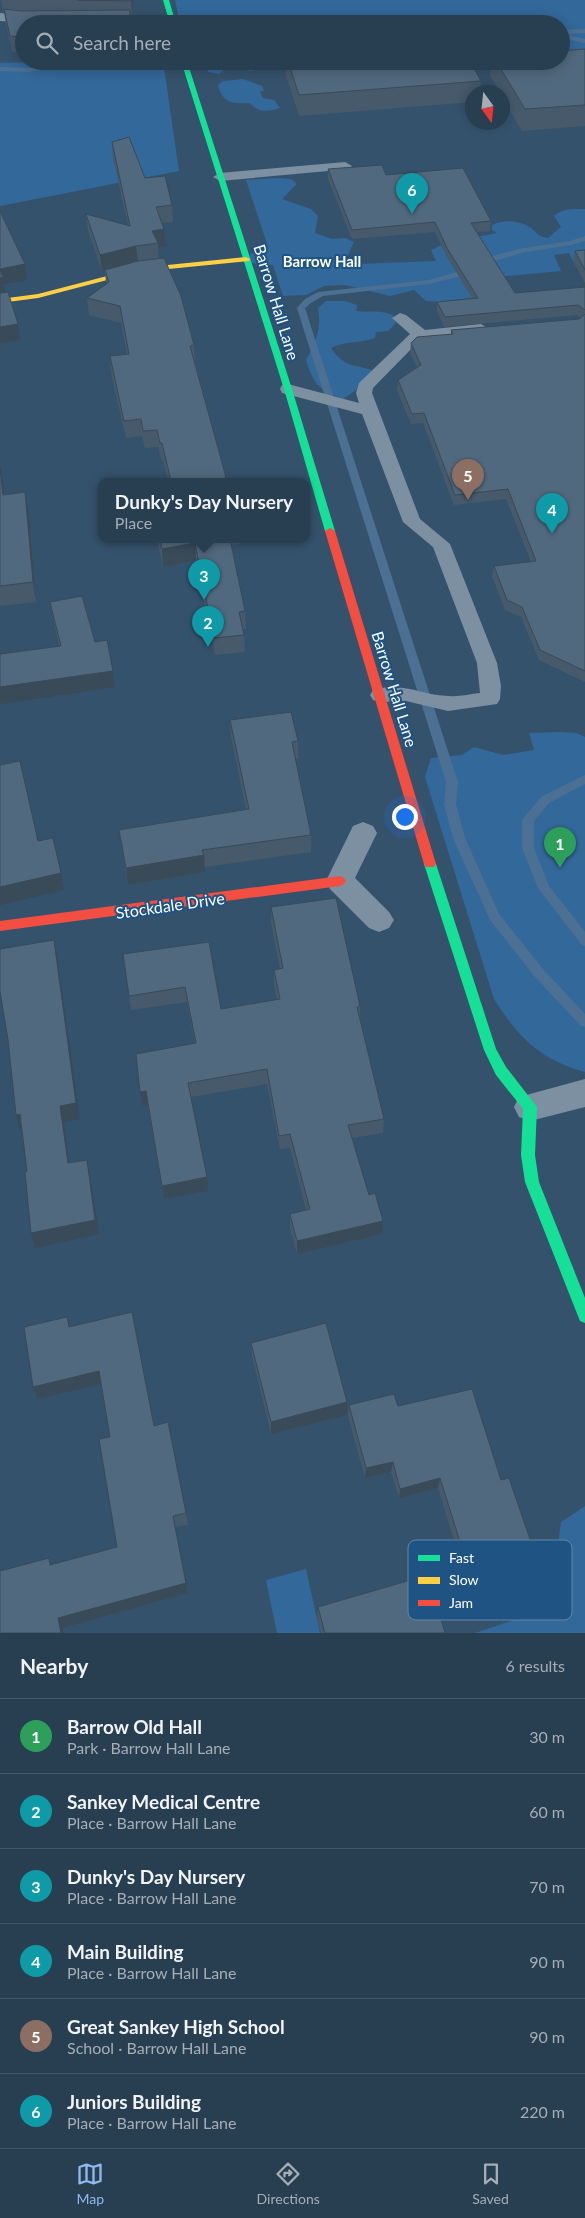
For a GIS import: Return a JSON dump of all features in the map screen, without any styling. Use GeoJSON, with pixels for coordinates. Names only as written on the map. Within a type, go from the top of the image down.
{"type":"FeatureCollection","features":[{"type":"Feature","properties":{"kind":"street"},"geometry":{"type":"LineString","coordinates":[[166,0],[170,15]]}},
{"type":"Feature","properties":{"kind":"street"},"geometry":{"type":"LineString","coordinates":[[0,17],[15,19]]}},
{"type":"Feature","properties":{"kind":"street","name":"Barrow Hall Lane"},"geometry":{"type":"LineString","coordinates":[[187,70],[288,389],[490,1050],[501,1071],[530,1107]]}},
{"type":"Feature","properties":{"kind":"street"},"geometry":{"type":"LineString","coordinates":[[0,302],[38,296],[138,270],[246,259]]}},
{"type":"Feature","properties":{"kind":"street"},"geometry":{"type":"LineString","coordinates":[[363,833],[340,881],[378,920]]}},
{"type":"Feature","properties":{"kind":"street","name":"Stockdale Drive"},"geometry":{"type":"LineString","coordinates":[[0,926],[340,881]]}},
{"type":"Feature","properties":{"kind":"street"},"geometry":{"type":"LineString","coordinates":[[585,1093],[530,1107],[528,1155],[532,1182],[585,1316]]}},
{"type":"Feature","properties":{"kind":"lane"},"geometry":{"type":"LineString","coordinates":[[220,177],[345,166]]}},
{"type":"Feature","properties":{"kind":"lane"},"geometry":{"type":"LineString","coordinates":[[400,318],[422,335]]}},
{"type":"Feature","properties":{"kind":"lane"},"geometry":{"type":"LineString","coordinates":[[380,695],[406,694],[448,704],[490,699],[491,686],[488,663],[441,544],[412,522],[369,409],[364,393],[365,387],[412,339],[422,335],[501,327]]}},
{"type":"Feature","properties":{"kind":"lane"},"geometry":{"type":"LineString","coordinates":[[288,389],[322,400],[369,409]]}},
{"type":"Feature","properties":{"kind":"shaded area"},"geometry":{"type":"Polygon","coordinates":[[[175,0],[585,0],[585,58],[570,57],[570,15],[178,15],[175,0]]]}},
{"type":"Feature","properties":{"kind":"shaded area"},"geometry":{"type":"Polygon","coordinates":[[[0,63],[15,63],[15,70],[164,70],[179,171],[0,206],[0,63]]]}},
{"type":"Feature","properties":{"kind":"shaded area"},"geometry":{"type":"Polygon","coordinates":[[[208,70],[224,70],[219,74],[208,72],[208,70]]]}},
{"type":"Feature","properties":{"kind":"shaded area"},"geometry":{"type":"Polygon","coordinates":[[[243,79],[262,86],[264,90],[260,92],[263,98],[274,100],[280,108],[264,111],[257,109],[249,103],[229,101],[222,96],[218,85],[223,81],[243,79]]]}},
{"type":"Feature","properties":{"kind":"shaded area"},"geometry":{"type":"Polygon","coordinates":[[[291,179],[297,184],[282,199],[311,209],[318,216],[315,233],[332,239],[345,238],[354,242],[347,257],[359,264],[436,261],[431,250],[446,243],[497,233],[492,230],[492,225],[501,222],[512,221],[522,223],[541,236],[548,238],[561,227],[554,216],[557,213],[577,209],[585,209],[585,260],[573,261],[569,253],[554,255],[561,271],[497,277],[475,304],[426,301],[414,290],[390,296],[345,285],[324,286],[306,295],[283,296],[273,265],[258,265],[250,262],[250,254],[268,247],[246,180],[291,179]]]}},
{"type":"Feature","properties":{"kind":"shaded area"},"geometry":{"type":"Polygon","coordinates":[[[326,301],[345,301],[357,305],[356,311],[387,313],[393,315],[396,323],[388,331],[376,332],[375,338],[331,348],[336,355],[346,362],[374,371],[356,390],[343,399],[322,389],[318,385],[306,360],[313,347],[319,328],[318,308],[326,301]]]}},
{"type":"Feature","properties":{"kind":"shaded area"},"geometry":{"type":"Polygon","coordinates":[[[529,733],[576,733],[585,737],[585,1072],[555,1061],[543,1054],[521,1036],[494,999],[425,777],[431,758],[462,755],[474,747],[503,755],[534,750],[529,733]]]}},
{"type":"Feature","properties":{"kind":"shaded area"},"geometry":{"type":"Polygon","coordinates":[[[585,1506],[585,1633],[475,1633],[514,1620],[572,1620],[572,1540],[559,1540],[561,1522],[585,1506]]]}},
{"type":"Feature","properties":{"kind":"shaded area"},"geometry":{"type":"Polygon","coordinates":[[[306,1569],[320,1633],[277,1633],[266,1580],[306,1569]]]}},
{"type":"Feature","properties":{"kind":"building"},"geometry":{"type":"Polygon","coordinates":[[[77,0],[131,0],[131,1],[77,0]]]}},
{"type":"Feature","properties":{"kind":"building"},"geometry":{"type":"Polygon","coordinates":[[[4,9],[22,11],[130,10],[130,15],[15,15],[15,36],[10,36],[4,9]]]}},
{"type":"Feature","properties":{"kind":"building"},"geometry":{"type":"Polygon","coordinates":[[[585,49],[585,105],[525,109],[501,70],[570,70],[570,50],[585,49]]]}},
{"type":"Feature","properties":{"kind":"building"},"geometry":{"type":"Polygon","coordinates":[[[291,70],[475,70],[481,81],[299,95],[291,70]]]}},
{"type":"Feature","properties":{"kind":"building"},"geometry":{"type":"Polygon","coordinates":[[[129,137],[145,178],[165,176],[172,205],[156,207],[164,229],[152,231],[158,243],[136,246],[100,255],[86,214],[130,226],[112,142],[129,137]]]}},
{"type":"Feature","properties":{"kind":"building"},"geometry":{"type":"Polygon","coordinates":[[[382,165],[386,175],[463,168],[491,221],[471,223],[515,293],[585,287],[585,310],[578,305],[445,317],[437,302],[478,298],[447,248],[435,222],[352,230],[328,169],[382,165]]]}},
{"type":"Feature","properties":{"kind":"building"},"geometry":{"type":"Polygon","coordinates":[[[0,211],[25,264],[0,269],[0,211]]]}},
{"type":"Feature","properties":{"kind":"building"},"geometry":{"type":"Polygon","coordinates":[[[585,250],[585,270],[575,251],[585,250]]]}},
{"type":"Feature","properties":{"kind":"building"},"geometry":{"type":"Polygon","coordinates":[[[164,258],[181,296],[194,345],[190,346],[226,478],[170,478],[157,430],[143,431],[141,419],[124,421],[110,356],[129,354],[120,306],[87,298],[109,282],[105,270],[138,261],[164,258]]]}},
{"type":"Feature","properties":{"kind":"building"},"geometry":{"type":"Polygon","coordinates":[[[8,292],[18,324],[0,327],[0,293],[8,292]]]}},
{"type":"Feature","properties":{"kind":"building"},"geometry":{"type":"Polygon","coordinates":[[[585,314],[585,671],[540,650],[522,607],[507,600],[494,566],[536,561],[508,489],[455,495],[424,413],[412,414],[398,380],[421,365],[411,343],[417,337],[453,334],[451,330],[579,319],[585,314]]]}},
{"type":"Feature","properties":{"kind":"building"},"geometry":{"type":"Polygon","coordinates":[[[0,467],[3,495],[25,492],[33,582],[0,586],[0,467]]]}},
{"type":"Feature","properties":{"kind":"building"},"geometry":{"type":"Polygon","coordinates":[[[161,543],[195,543],[162,549],[161,543]]]}},
{"type":"Feature","properties":{"kind":"building"},"geometry":{"type":"Polygon","coordinates":[[[195,543],[231,543],[245,611],[239,612],[244,635],[214,638],[195,543]]]}},
{"type":"Feature","properties":{"kind":"building"},"geometry":{"type":"Polygon","coordinates":[[[82,596],[95,642],[107,640],[113,671],[0,687],[0,654],[61,646],[50,602],[82,596]]]}},
{"type":"Feature","properties":{"kind":"building"},"geometry":{"type":"Polygon","coordinates":[[[291,712],[298,741],[292,742],[311,835],[202,850],[204,855],[126,868],[119,830],[249,809],[230,720],[291,712]]]}},
{"type":"Feature","properties":{"kind":"building"},"geometry":{"type":"Polygon","coordinates":[[[20,761],[38,841],[53,838],[61,873],[0,887],[0,765],[20,761]]]}},
{"type":"Feature","properties":{"kind":"building"},"geometry":{"type":"Polygon","coordinates":[[[336,898],[360,1006],[357,1007],[384,1119],[348,1125],[369,1195],[375,1193],[383,1221],[297,1241],[290,1214],[310,1209],[290,1134],[279,1136],[267,1069],[188,1083],[207,1177],[162,1186],[146,1091],[140,1092],[136,1054],[196,1043],[185,987],[129,996],[123,954],[209,942],[221,1009],[280,999],[274,970],[283,968],[271,907],[336,898]]]}},
{"type":"Feature","properties":{"kind":"building"},"geometry":{"type":"Polygon","coordinates":[[[54,940],[76,1103],[60,1106],[68,1163],[87,1160],[95,1220],[31,1233],[25,1172],[27,1171],[20,1114],[16,1115],[8,1040],[0,991],[0,949],[54,940]]]}},
{"type":"Feature","properties":{"kind":"building"},"geometry":{"type":"Polygon","coordinates":[[[132,1312],[154,1426],[168,1422],[186,1513],[173,1516],[186,1583],[58,1618],[61,1633],[0,1633],[0,1571],[49,1558],[50,1565],[117,1547],[99,1439],[110,1437],[99,1371],[33,1387],[24,1327],[67,1317],[69,1327],[132,1312]]]}},
{"type":"Feature","properties":{"kind":"building"},"geometry":{"type":"Polygon","coordinates":[[[326,1323],[347,1402],[271,1422],[251,1343],[326,1323]]]}},
{"type":"Feature","properties":{"kind":"building"},"geometry":{"type":"Polygon","coordinates":[[[472,1389],[501,1480],[509,1478],[530,1540],[459,1540],[440,1478],[400,1489],[393,1462],[366,1468],[349,1405],[394,1394],[398,1406],[472,1389]]]}},
{"type":"Feature","properties":{"kind":"building"},"geometry":{"type":"Polygon","coordinates":[[[408,1581],[408,1620],[441,1620],[445,1633],[325,1633],[318,1607],[408,1581]]]}},
{"type":"Feature","properties":{"kind":"waterway"},"geometry":{"type":"LineString","coordinates":[[570,32],[585,31]]}},
{"type":"Feature","properties":{"kind":"waterway"},"geometry":{"type":"LineString","coordinates":[[570,38],[585,41]]}},
{"type":"Feature","properties":{"kind":"waterway"},"geometry":{"type":"LineString","coordinates":[[0,69],[15,70]]}},
{"type":"Feature","properties":{"kind":"waterway"},"geometry":{"type":"LineString","coordinates":[[585,238],[572,243],[524,250],[488,260],[467,272],[429,282],[321,294],[308,301],[301,308],[452,782],[450,804],[459,838],[494,917],[539,973],[585,1022]]}},
{"type":"Feature","properties":{"kind":"waterway"},"geometry":{"type":"LineString","coordinates":[[585,779],[545,800],[528,820],[528,848],[544,888],[585,941]]}},
{"type":"Feature","properties":{"kind":"traffic: fast"},"geometry":{"type":"LineString","coordinates":[[166,0],[170,15]]}},
{"type":"Feature","properties":{"kind":"traffic: fast"},"geometry":{"type":"LineString","coordinates":[[187,70],[288,389],[330,531]]}},
{"type":"Feature","properties":{"kind":"traffic: fast"},"geometry":{"type":"LineString","coordinates":[[430,864],[490,1050],[501,1071],[530,1107],[528,1155],[532,1182],[585,1316]]}},
{"type":"Feature","properties":{"kind":"traffic: slow"},"geometry":{"type":"LineString","coordinates":[[0,301],[38,296],[138,270],[246,259]]}},
{"type":"Feature","properties":{"kind":"traffic: jam"},"geometry":{"type":"LineString","coordinates":[[330,531],[430,864]]}},
{"type":"Feature","properties":{"kind":"traffic: jam"},"geometry":{"type":"LineString","coordinates":[[0,926],[340,881]]}},
{"type":"Feature","properties":{"kind":"place","name":"Juniors Building"},"geometry":{"type":"Point","coordinates":[412,214]}},
{"type":"Feature","properties":{"kind":"place","name":"Great Sankey High School"},"geometry":{"type":"Point","coordinates":[468,500]}},
{"type":"Feature","properties":{"kind":"place","name":"Main Building"},"geometry":{"type":"Point","coordinates":[552,534]}},
{"type":"Feature","properties":{"kind":"place","name":"Dunky's Day Nursery"},"geometry":{"type":"Point","coordinates":[204,600]}},
{"type":"Feature","properties":{"kind":"place","name":"Sankey Medical Centre"},"geometry":{"type":"Point","coordinates":[208,647]}},
{"type":"Feature","properties":{"kind":"place","name":"Barrow Old Hall"},"geometry":{"type":"Point","coordinates":[560,868]}},
{"type":"Feature","properties":{"kind":"district","name":"Barrow Hall"},"geometry":{"type":"Point","coordinates":[322,261]}}]}
